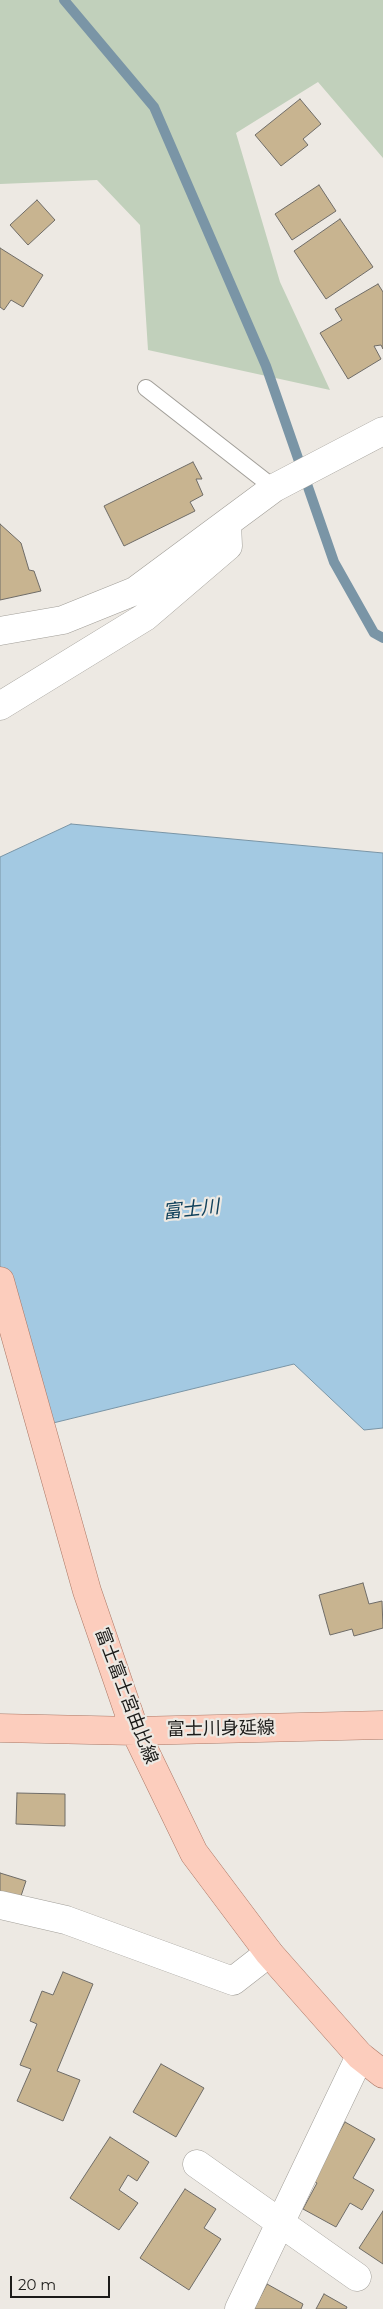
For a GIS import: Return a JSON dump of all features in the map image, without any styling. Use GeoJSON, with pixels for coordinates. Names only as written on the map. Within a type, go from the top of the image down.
{"type":"FeatureCollection","features":[{"type":"Feature","properties":{"kind":"main road","name":"富士富士宮由比線"},"geometry":{"type":"LineString","coordinates":[[0,1281],[87,1591],[135,1731],[194,1853],[269,1953],[360,2056],[383,2074]]}},
{"type":"Feature","properties":{"kind":"main road","name":"富士川身延線"},"geometry":{"type":"LineString","coordinates":[[0,1728],[135,1731],[383,1725]]}},
{"type":"Feature","properties":{"kind":"street"},"geometry":{"type":"LineString","coordinates":[[0,631],[63,620],[135,591],[274,488],[326,459],[383,431]]}},
{"type":"Feature","properties":{"kind":"street"},"geometry":{"type":"LineString","coordinates":[[0,706],[145,617],[228,546],[227,523]]}},
{"type":"Feature","properties":{"kind":"street"},"geometry":{"type":"LineString","coordinates":[[0,1905],[66,1920],[233,1982],[269,1953]]}},
{"type":"Feature","properties":{"kind":"street"},"geometry":{"type":"LineString","coordinates":[[238,2309],[360,2056]]}},
{"type":"Feature","properties":{"kind":"street"},"geometry":{"type":"LineString","coordinates":[[197,2164],[281,2221],[357,2277]]}},
{"type":"Feature","properties":{"kind":"lane"},"geometry":{"type":"LineString","coordinates":[[146,388],[274,488]]}},
{"type":"Feature","properties":{"kind":"green space"},"geometry":{"type":"Polygon","coordinates":[[[0,0],[383,0],[383,158],[318,82],[236,133],[280,282],[330,390],[148,350],[140,225],[97,180],[0,184],[0,0]]]}},
{"type":"Feature","properties":{"kind":"water","name":"富士川"},"geometry":{"type":"Polygon","coordinates":[[[71,824],[383,853],[383,1428],[364,1430],[294,1364],[0,1436],[0,857],[71,824]]]}},
{"type":"Feature","properties":{"kind":"pier"},"geometry":{"type":"Polygon","coordinates":[[[0,1281],[41,1428],[0,1438],[0,1281]]]}},
{"type":"Feature","properties":{"kind":"building"},"geometry":{"type":"Polygon","coordinates":[[[300,99],[321,124],[303,139],[308,145],[281,166],[255,135],[300,99]]]}},
{"type":"Feature","properties":{"kind":"building"},"geometry":{"type":"Polygon","coordinates":[[[319,185],[336,211],[292,240],[275,214],[319,185]]]}},
{"type":"Feature","properties":{"kind":"building"},"geometry":{"type":"Polygon","coordinates":[[[37,200],[55,220],[28,245],[10,225],[37,200]]]}},
{"type":"Feature","properties":{"kind":"building"},"geometry":{"type":"Polygon","coordinates":[[[340,219],[373,267],[326,299],[294,251],[340,219]]]}},
{"type":"Feature","properties":{"kind":"building"},"geometry":{"type":"Polygon","coordinates":[[[0,248],[43,275],[23,307],[11,300],[4,310],[0,307],[0,248]]]}},
{"type":"Feature","properties":{"kind":"building"},"geometry":{"type":"Polygon","coordinates":[[[378,284],[383,292],[383,349],[381,345],[374,346],[381,359],[348,379],[320,333],[342,320],[335,309],[378,284]]]}},
{"type":"Feature","properties":{"kind":"building"},"geometry":{"type":"Polygon","coordinates":[[[193,462],[202,479],[196,479],[203,495],[190,502],[195,511],[124,546],[104,506],[193,462]]]}},
{"type":"Feature","properties":{"kind":"building"},"geometry":{"type":"Polygon","coordinates":[[[0,524],[21,543],[29,570],[34,571],[41,591],[0,600],[0,524]]]}},
{"type":"Feature","properties":{"kind":"building"},"geometry":{"type":"Polygon","coordinates":[[[363,1583],[369,1604],[382,1601],[383,1628],[354,1636],[352,1629],[330,1635],[319,1595],[363,1583]]]}},
{"type":"Feature","properties":{"kind":"building"},"geometry":{"type":"Polygon","coordinates":[[[17,1793],[65,1794],[65,1826],[16,1824],[17,1793]]]}},
{"type":"Feature","properties":{"kind":"building"},"geometry":{"type":"Polygon","coordinates":[[[0,1873],[26,1881],[20,1899],[0,1893],[0,1873]]]}},
{"type":"Feature","properties":{"kind":"building"},"geometry":{"type":"Polygon","coordinates":[[[63,1972],[93,1984],[57,2071],[80,2080],[63,2121],[17,2101],[31,2069],[20,2065],[37,2024],[30,2021],[42,1991],[53,1995],[63,1972]]]}},
{"type":"Feature","properties":{"kind":"building"},"geometry":{"type":"Polygon","coordinates":[[[161,2064],[204,2088],[176,2137],[133,2112],[161,2064]]]}},
{"type":"Feature","properties":{"kind":"building"},"geometry":{"type":"Polygon","coordinates":[[[345,2122],[375,2139],[353,2178],[374,2190],[362,2210],[350,2203],[336,2227],[303,2209],[317,2183],[312,2180],[345,2122]]]}},
{"type":"Feature","properties":{"kind":"building"},"geometry":{"type":"Polygon","coordinates":[[[110,2137],[149,2162],[137,2181],[128,2175],[119,2190],[138,2203],[119,2230],[70,2198],[110,2137]]]}},
{"type":"Feature","properties":{"kind":"building"},"geometry":{"type":"Polygon","coordinates":[[[185,2189],[216,2209],[204,2228],[221,2239],[189,2290],[140,2258],[185,2189]]]}},
{"type":"Feature","properties":{"kind":"building"},"geometry":{"type":"Polygon","coordinates":[[[383,2211],[383,2264],[359,2248],[383,2211]]]}},
{"type":"Feature","properties":{"kind":"building"},"geometry":{"type":"Polygon","coordinates":[[[267,2284],[303,2304],[301,2309],[254,2309],[267,2284]]]}},
{"type":"Feature","properties":{"kind":"building"},"geometry":{"type":"Polygon","coordinates":[[[324,2294],[347,2307],[346,2309],[316,2309],[324,2294]]]}},
{"type":"Feature","properties":{"kind":"waterway"},"geometry":{"type":"LineString","coordinates":[[64,0],[154,107],[266,366],[334,562],[374,633],[383,638]]}}]}
